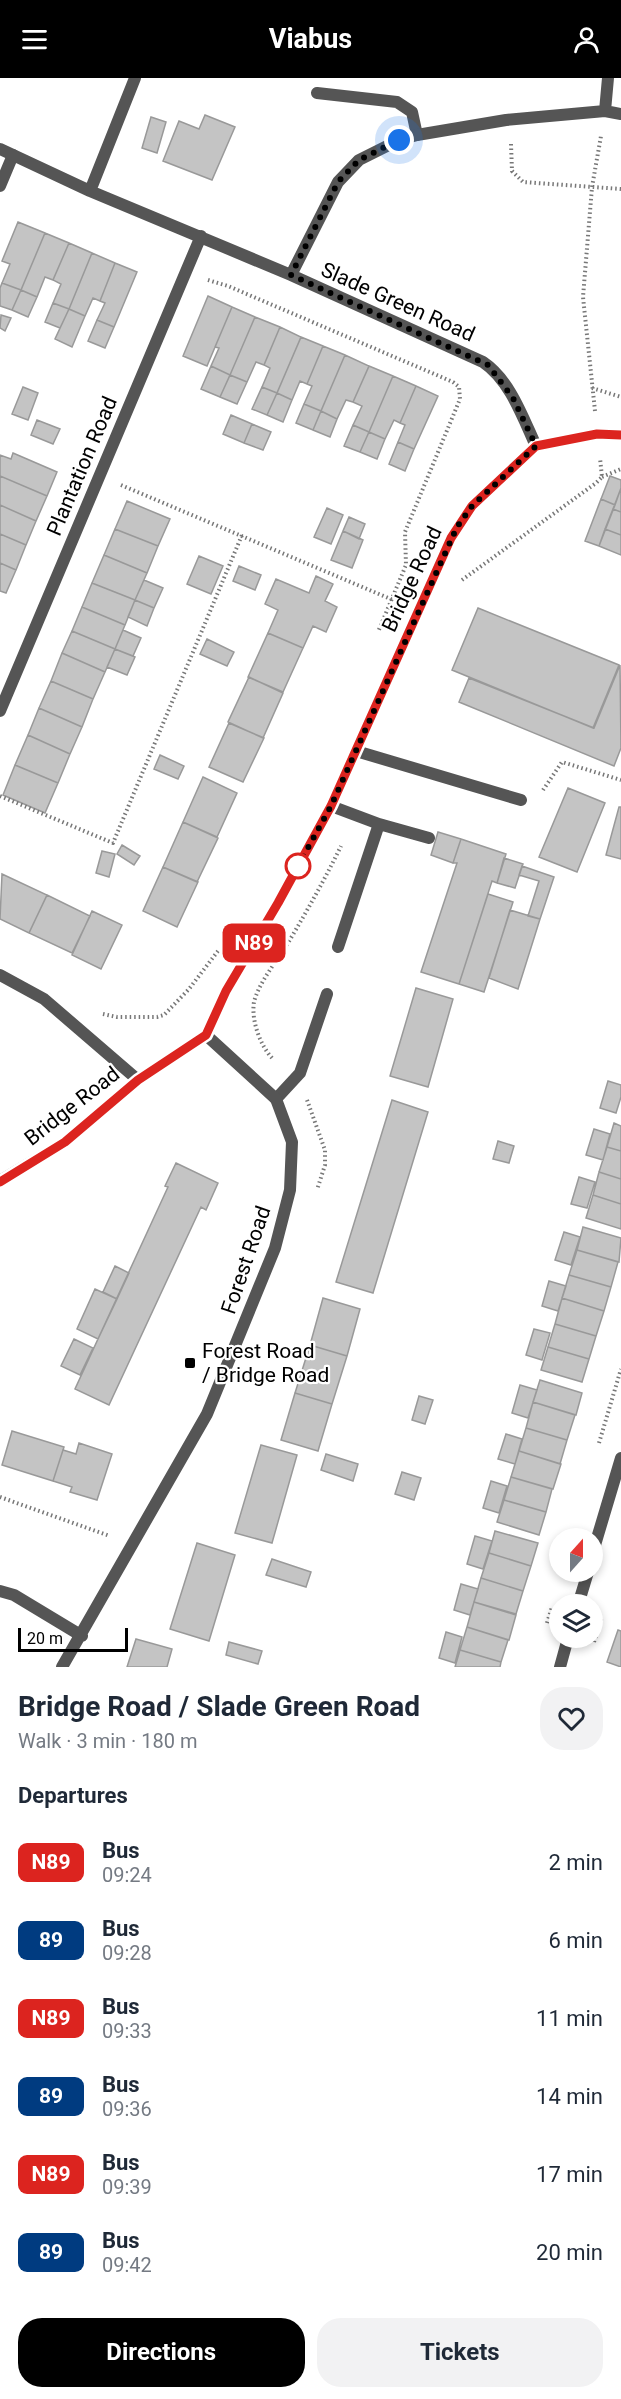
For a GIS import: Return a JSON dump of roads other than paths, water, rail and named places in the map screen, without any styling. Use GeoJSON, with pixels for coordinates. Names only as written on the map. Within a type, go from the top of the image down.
{"type":"FeatureCollection","features":[{"type":"Feature","properties":{"kind":"street"},"geometry":{"type":"LineString","coordinates":[[90,191],[135,78]]}},
{"type":"Feature","properties":{"kind":"street"},"geometry":{"type":"LineString","coordinates":[[605,111],[608,78]]}},
{"type":"Feature","properties":{"kind":"street"},"geometry":{"type":"LineString","coordinates":[[317,93],[396,102],[412,112],[417,135]]}},
{"type":"Feature","properties":{"kind":"street"},"geometry":{"type":"LineString","coordinates":[[291,275],[338,182],[359,160],[399,140],[506,120],[605,111],[621,114]]}},
{"type":"Feature","properties":{"kind":"street","name":"Slade Green Road"},"geometry":{"type":"LineString","coordinates":[[0,149],[90,191],[291,275],[488,365],[513,398],[536,446]]}},
{"type":"Feature","properties":{"kind":"street"},"geometry":{"type":"LineString","coordinates":[[0,186],[13,155]]}},
{"type":"Feature","properties":{"kind":"street","name":"Plantation Road"},"geometry":{"type":"LineString","coordinates":[[0,711],[201,236]]}},
{"type":"Feature","properties":{"kind":"street"},"geometry":{"type":"LineString","coordinates":[[536,446],[597,434],[621,435]]}},
{"type":"Feature","properties":{"kind":"street","name":"Bridge Road"},"geometry":{"type":"LineString","coordinates":[[0,1182],[65,1142],[138,1080],[206,1035],[226,991],[331,806],[464,515],[536,446]]}},
{"type":"Feature","properties":{"kind":"street"},"geometry":{"type":"LineString","coordinates":[[356,751],[521,800]]}},
{"type":"Feature","properties":{"kind":"street"},"geometry":{"type":"LineString","coordinates":[[331,806],[379,824],[429,838]]}},
{"type":"Feature","properties":{"kind":"street"},"geometry":{"type":"LineString","coordinates":[[338,947],[379,824]]}},
{"type":"Feature","properties":{"kind":"street","name":"Bridge Road"},"geometry":{"type":"LineString","coordinates":[[0,975],[44,999],[138,1080]]}},
{"type":"Feature","properties":{"kind":"street"},"geometry":{"type":"LineString","coordinates":[[276,1099],[300,1073],[327,994]]}},
{"type":"Feature","properties":{"kind":"street","name":"Forest Road"},"geometry":{"type":"LineString","coordinates":[[62,1667],[82,1636],[207,1414],[274,1248],[290,1190],[292,1142],[276,1099],[206,1035]]}},
{"type":"Feature","properties":{"kind":"street"},"geometry":{"type":"LineString","coordinates":[[600,1528],[621,1458]]}},
{"type":"Feature","properties":{"kind":"street"},"geometry":{"type":"LineString","coordinates":[[0,1591],[14,1595],[82,1636]]}},
{"type":"Feature","properties":{"kind":"street"},"geometry":{"type":"LineString","coordinates":[[560,1667],[565,1648]]}},
{"type":"Feature","properties":{"kind":"place","name":"Forest Road / Bridge Road"},"geometry":{"type":"Point","coordinates":[190,1363]}}]}
